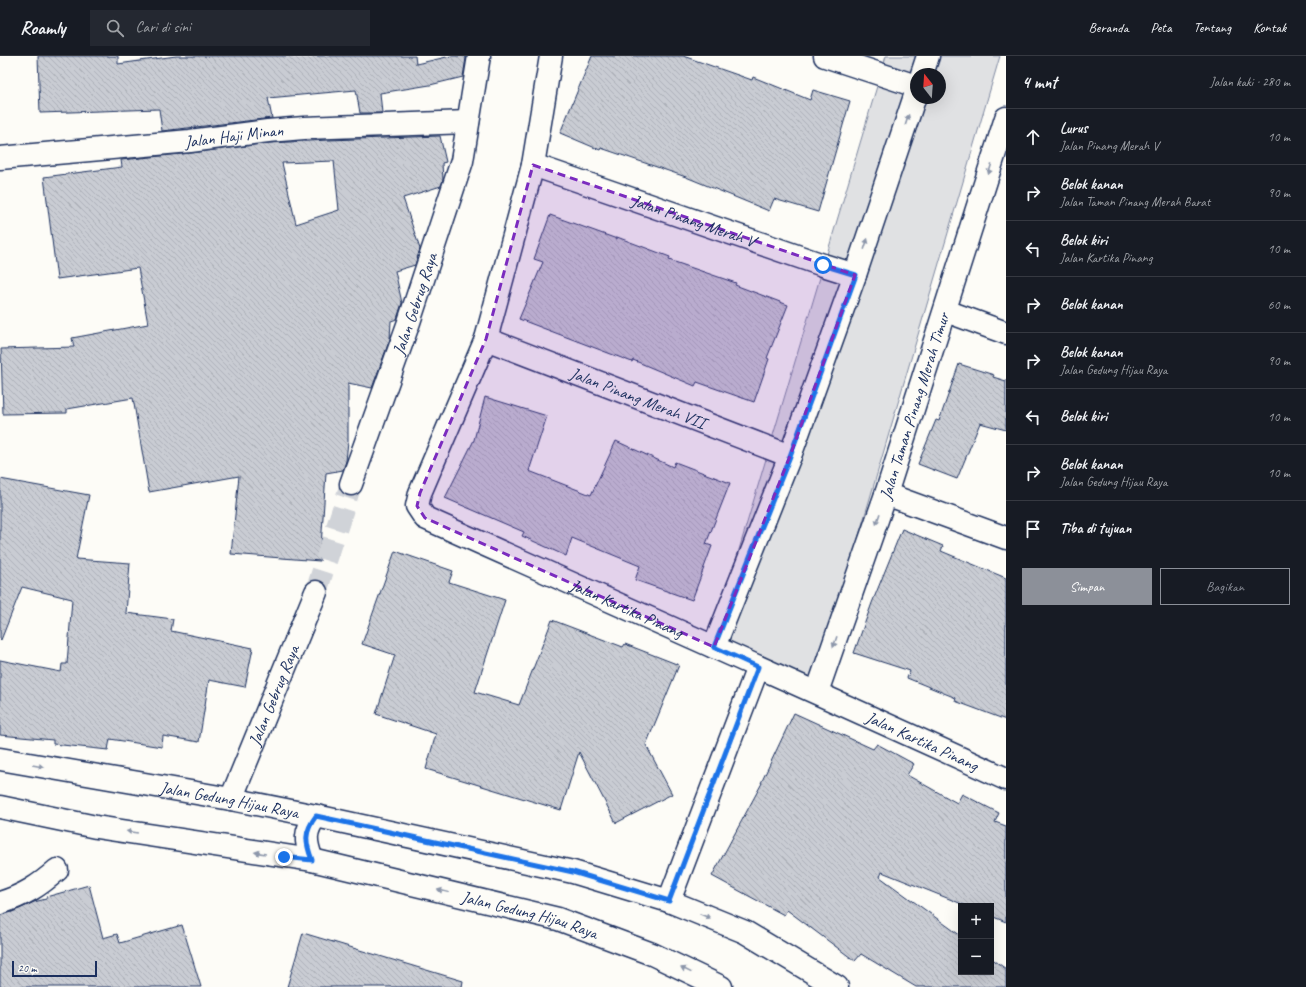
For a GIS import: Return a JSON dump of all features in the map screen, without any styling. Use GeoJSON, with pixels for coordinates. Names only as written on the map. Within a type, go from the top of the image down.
{"type":"FeatureCollection","features":[{"type":"Feature","properties":{"kind":"street","name":"Jalan Gebrug Raya"},"geometry":{"type":"LineString","coordinates":[[351,484],[411,314],[462,161],[479,56]]}},
{"type":"Feature","properties":{"kind":"street"},"geometry":{"type":"LineString","coordinates":[[486,339],[533,165],[551,56]]}},
{"type":"Feature","properties":{"kind":"street"},"geometry":{"type":"LineString","coordinates":[[825,56],[910,84]]}},
{"type":"Feature","properties":{"kind":"street"},"geometry":{"type":"LineString","coordinates":[[924,68],[928,56]]}},
{"type":"Feature","properties":{"kind":"street"},"geometry":{"type":"LineString","coordinates":[[714,647],[790,456],[856,275],[912,104]]}},
{"type":"Feature","properties":{"kind":"street","name":"Jalan Haji Minan"},"geometry":{"type":"LineString","coordinates":[[0,158],[304,128],[468,122]]}},
{"type":"Feature","properties":{"kind":"street","name":"Jalan Taman Pinang Merah Timur"},"geometry":{"type":"LineString","coordinates":[[817,692],[886,494],[946,311],[1005,122]]}},
{"type":"Feature","properties":{"kind":"street","name":"Jalan Pinang Merah V"},"geometry":{"type":"LineString","coordinates":[[533,165],[856,275]]}},
{"type":"Feature","properties":{"kind":"street"},"geometry":{"type":"LineString","coordinates":[[946,311],[1006,333]]}},
{"type":"Feature","properties":{"kind":"street","name":"Jalan Pinang Merah VII"},"geometry":{"type":"LineString","coordinates":[[486,339],[790,456]]}},
{"type":"Feature","properties":{"kind":"street","name":"Jalan Kartika Pinang"},"geometry":{"type":"LineString","coordinates":[[486,339],[420,493],[417,506],[425,518],[817,692],[1006,779]]}},
{"type":"Feature","properties":{"kind":"street"},"geometry":{"type":"LineString","coordinates":[[886,494],[1006,538]]}},
{"type":"Feature","properties":{"kind":"street","name":"Jalan Gebrug Raya"},"geometry":{"type":"LineString","coordinates":[[231,799],[316,592]]}},
{"type":"Feature","properties":{"kind":"street"},"geometry":{"type":"LineString","coordinates":[[669,901],[758,667]]}},
{"type":"Feature","properties":{"kind":"street","name":"Jalan Gedung Hijau Raya"},"geometry":{"type":"LineString","coordinates":[[0,759],[231,799],[573,872],[669,901],[745,932],[837,987]]}},
{"type":"Feature","properties":{"kind":"street","name":"Jalan Gedung Hijau Raya"},"geometry":{"type":"LineString","coordinates":[[0,807],[96,826],[312,860],[558,919],[652,954],[721,987]]}},
{"type":"Feature","properties":{"kind":"street"},"geometry":{"type":"LineString","coordinates":[[312,860],[307,846],[306,836],[310,825],[316,816]]}},
{"type":"Feature","properties":{"kind":"street"},"geometry":{"type":"LineString","coordinates":[[0,903],[21,895],[42,884],[57,870]]}},
{"type":"Feature","properties":{"kind":"highlighted area"},"geometry":{"type":"Polygon","coordinates":[[[533,165],[855,275],[790,456],[714,647],[425,518],[417,506],[420,493],[486,339],[533,165]]]}},
{"type":"Feature","properties":{"kind":"shaded area"},"geometry":{"type":"Polygon","coordinates":[[[886,56],[1000,56],[815,685],[713,637],[886,56]]]}},
{"type":"Feature","properties":{"kind":"building"},"geometry":{"type":"Polygon","coordinates":[[[38,56],[118,56],[118,64],[176,56],[415,56],[416,64],[451,56],[465,56],[466,58],[463,77],[430,85],[380,93],[382,113],[360,113],[356,90],[268,98],[272,118],[162,131],[159,109],[40,113],[38,56]]]}},
{"type":"Feature","properties":{"kind":"building"},"geometry":{"type":"Polygon","coordinates":[[[592,56],[683,56],[752,80],[753,77],[810,100],[813,90],[850,101],[818,212],[774,199],[769,211],[686,177],[601,148],[600,150],[560,133],[592,56]]]}},
{"type":"Feature","properties":{"kind":"building"},"geometry":{"type":"Polygon","coordinates":[[[440,136],[446,162],[442,163],[443,180],[441,186],[403,198],[420,249],[415,265],[395,271],[402,303],[397,319],[391,321],[390,339],[372,388],[348,383],[348,441],[346,461],[343,470],[326,473],[320,561],[231,554],[239,476],[149,492],[133,398],[67,409],[67,413],[3,414],[1,349],[74,347],[72,338],[148,324],[138,268],[57,279],[44,177],[122,167],[121,160],[269,143],[440,136]],[[334,161],[282,163],[296,224],[339,210],[334,161]]]}},
{"type":"Feature","properties":{"kind":"building"},"geometry":{"type":"Polygon","coordinates":[[[550,215],[617,239],[617,237],[670,257],[669,260],[736,283],[735,285],[788,305],[767,358],[769,359],[754,402],[697,382],[695,386],[633,360],[632,362],[519,319],[543,262],[534,259],[550,215]]]}},
{"type":"Feature","properties":{"kind":"building"},"geometry":{"type":"Polygon","coordinates":[[[959,364],[994,375],[993,377],[1006,381],[1006,430],[980,423],[957,479],[918,464],[936,420],[939,421],[959,364]]]}},
{"type":"Feature","properties":{"kind":"building"},"geometry":{"type":"Polygon","coordinates":[[[485,397],[547,416],[529,471],[591,495],[616,441],[673,467],[675,462],[730,483],[706,544],[712,546],[692,600],[635,580],[640,566],[572,538],[566,556],[522,536],[524,532],[445,498],[474,440],[485,397]]]}},
{"type":"Feature","properties":{"kind":"building"},"geometry":{"type":"Polygon","coordinates":[[[0,479],[89,495],[76,559],[130,563],[126,613],[173,619],[171,631],[253,648],[245,687],[209,680],[199,742],[163,736],[162,747],[110,739],[108,750],[53,744],[53,740],[0,735],[0,660],[61,672],[62,664],[67,664],[72,599],[22,587],[1,640],[0,639],[0,479]]]}},
{"type":"Feature","properties":{"kind":"building"},"geometry":{"type":"Polygon","coordinates":[[[902,529],[943,546],[941,551],[1006,578],[1006,720],[955,701],[956,698],[907,678],[910,671],[854,653],[872,603],[902,529]]]}},
{"type":"Feature","properties":{"kind":"building"},"geometry":{"type":"Polygon","coordinates":[[[395,551],[453,571],[449,582],[505,600],[475,692],[519,705],[552,620],[623,647],[625,644],[679,665],[646,745],[672,794],[616,823],[579,752],[561,810],[426,769],[436,734],[376,714],[395,655],[362,644],[395,551]]]}},
{"type":"Feature","properties":{"kind":"building"},"geometry":{"type":"Polygon","coordinates":[[[794,713],[873,749],[877,744],[914,764],[907,775],[957,803],[962,794],[999,813],[995,822],[1006,826],[1006,922],[994,917],[994,903],[960,903],[882,872],[880,877],[958,934],[958,975],[994,975],[994,960],[1006,969],[1006,987],[916,987],[861,954],[855,961],[787,910],[784,915],[712,876],[761,783],[794,713]]]}},
{"type":"Feature","properties":{"kind":"building"},"geometry":{"type":"Polygon","coordinates":[[[89,885],[103,938],[117,934],[120,943],[182,925],[201,987],[0,987],[0,915],[46,899],[46,897],[89,885]]]}},
{"type":"Feature","properties":{"kind":"building"},"geometry":{"type":"Polygon","coordinates":[[[303,933],[463,981],[462,987],[287,987],[303,933]]]}},
{"type":"Feature","properties":{"kind":"tunnel"},"geometry":{"type":"LineString","coordinates":[[316,592],[351,484]]}},
{"type":"Feature","properties":{"kind":"route"},"geometry":{"type":"LineString","coordinates":[[284,857],[312,860],[307,846],[306,836],[310,825],[316,816],[573,872],[669,901],[758,667],[714,647],[790,456],[856,275],[823,265]]}}]}
